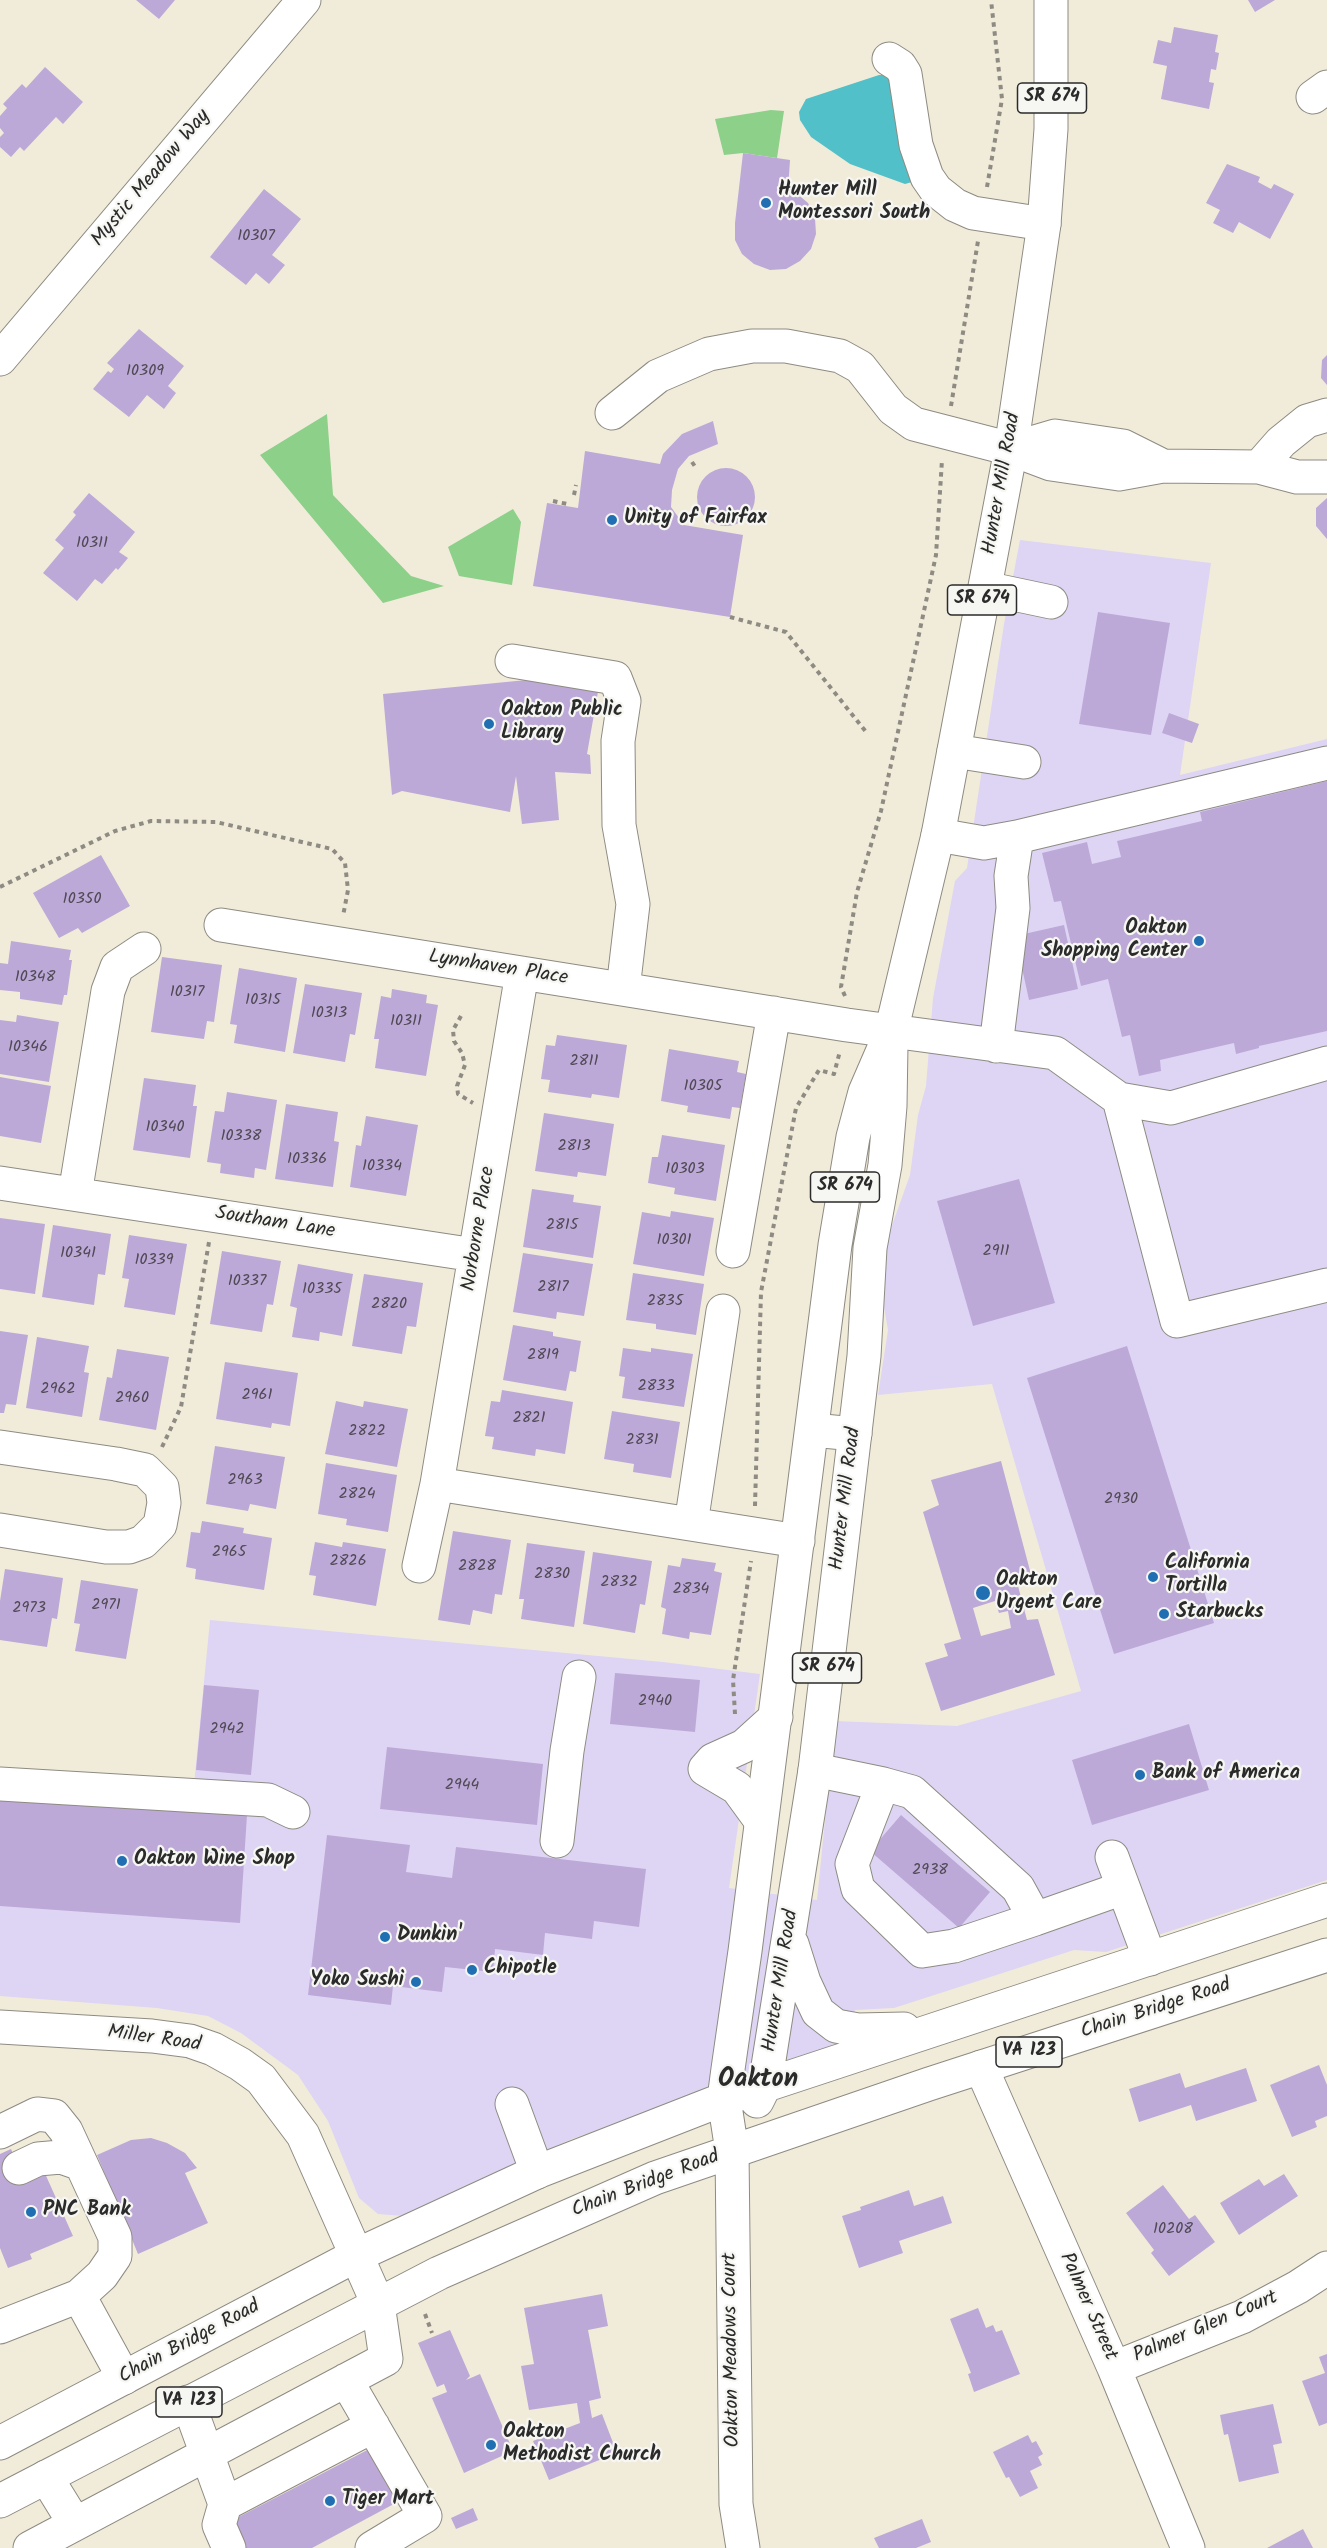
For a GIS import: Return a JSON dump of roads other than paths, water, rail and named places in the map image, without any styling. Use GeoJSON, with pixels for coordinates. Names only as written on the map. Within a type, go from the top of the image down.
{"type":"FeatureCollection","features":[{"type":"Feature","properties":{"kind":"main road","name":"Mystic Meadow Way"},"geometry":{"type":"LineString","coordinates":[[0,358],[303,0]]}},
{"type":"Feature","properties":{"kind":"main road","name":"Hunter Mill Road"},"geometry":{"type":"LineString","coordinates":[[732,2151],[724,2098],[776,1717],[834,1256],[853,1137],[865,1092],[891,1032],[938,835],[1011,449],[1044,224],[1051,129],[1051,0]]}},
{"type":"Feature","properties":{"kind":"main road"},"geometry":{"type":"LineString","coordinates":[[889,59],[900,66],[905,74],[916,145],[927,177],[936,190],[955,205],[973,213],[1044,224]]}},
{"type":"Feature","properties":{"kind":"main road"},"geometry":{"type":"LineString","coordinates":[[612,413],[658,376],[709,354],[752,346],[786,346],[840,356],[860,367],[893,409],[914,424],[1011,449],[1051,464],[1119,474],[1163,466],[1259,467],[1297,477],[1327,477]]}},
{"type":"Feature","properties":{"kind":"main road"},"geometry":{"type":"LineString","coordinates":[[1259,467],[1281,442],[1307,421],[1327,415]]}},
{"type":"Feature","properties":{"kind":"main road"},"geometry":{"type":"LineString","coordinates":[[985,588],[1050,602]]}},
{"type":"Feature","properties":{"kind":"main road"},"geometry":{"type":"LineString","coordinates":[[512,661],[615,678],[624,701],[618,741],[619,825],[633,904],[623,989]]}},
{"type":"Feature","properties":{"kind":"main road"},"geometry":{"type":"LineString","coordinates":[[954,751],[1024,762]]}},
{"type":"Feature","properties":{"kind":"main road"},"geometry":{"type":"LineString","coordinates":[[938,835],[984,843],[1017,837],[1327,763]]}},
{"type":"Feature","properties":{"kind":"main road"},"geometry":{"type":"LineString","coordinates":[[996,1046],[1013,908],[1011,876],[1017,837]]}},
{"type":"Feature","properties":{"kind":"main road","name":"Lynnhaven Place"},"geometry":{"type":"LineString","coordinates":[[221,925],[891,1032],[1055,1053],[1119,1099]]}},
{"type":"Feature","properties":{"kind":"main road"},"geometry":{"type":"LineString","coordinates":[[75,1194],[108,991],[117,967],[144,949]]}},
{"type":"Feature","properties":{"kind":"main road","name":"Norborne Place"},"geometry":{"type":"LineString","coordinates":[[419,1566],[437,1484],[522,973]]}},
{"type":"Feature","properties":{"kind":"main road"},"geometry":{"type":"LineString","coordinates":[[732,1251],[774,1013]]}},
{"type":"Feature","properties":{"kind":"main road","name":"Hunter Mill Road"},"geometry":{"type":"LineString","coordinates":[[732,2151],[765,2085],[815,1770],[864,1356],[870,1248],[885,1165],[890,1106],[891,1032]]}},
{"type":"Feature","properties":{"kind":"main road"},"geometry":{"type":"LineString","coordinates":[[1327,1063],[1171,1108],[1119,1099],[1177,1321],[1327,1285]]}},
{"type":"Feature","properties":{"kind":"main road","name":"Southam Lane"},"geometry":{"type":"LineString","coordinates":[[0,1183],[475,1255]]}},
{"type":"Feature","properties":{"kind":"main road"},"geometry":{"type":"LineString","coordinates":[[691,1524],[723,1311]]}},
{"type":"Feature","properties":{"kind":"main road"},"geometry":{"type":"LineString","coordinates":[[812,1430],[855,1434]]}},
{"type":"Feature","properties":{"kind":"main road"},"geometry":{"type":"LineString","coordinates":[[0,1446],[145,1470],[162,1487],[164,1503],[160,1525],[143,1542],[129,1547],[106,1547],[0,1530]]}},
{"type":"Feature","properties":{"kind":"main road"},"geometry":{"type":"LineString","coordinates":[[437,1484],[798,1541]]}},
{"type":"Feature","properties":{"kind":"main road"},"geometry":{"type":"LineString","coordinates":[[557,1840],[567,1751],[579,1677]]}},
{"type":"Feature","properties":{"kind":"main road"},"geometry":{"type":"LineString","coordinates":[[761,1821],[737,1788],[705,1769],[713,1760],[744,1746],[776,1717]]}},
{"type":"Feature","properties":{"kind":"main road"},"geometry":{"type":"LineString","coordinates":[[815,1770],[912,1792],[1018,1888],[1035,1919]]}},
{"type":"Feature","properties":{"kind":"main road"},"geometry":{"type":"LineString","coordinates":[[0,1784],[268,1800],[293,1812]]}},
{"type":"Feature","properties":{"kind":"main road"},"geometry":{"type":"LineString","coordinates":[[883,1784],[852,1864],[858,1889],[922,1951],[954,1947],[1123,1888]]}},
{"type":"Feature","properties":{"kind":"main road"},"geometry":{"type":"LineString","coordinates":[[1112,1857],[1150,1959]]}},
{"type":"Feature","properties":{"kind":"main road","name":"Chain Bridge Road"},"geometry":{"type":"LineString","coordinates":[[0,2443],[355,2256],[537,2172],[724,2098],[1327,1900]]}},
{"type":"Feature","properties":{"kind":"main road"},"geometry":{"type":"LineString","coordinates":[[789,1937],[804,1982],[818,2012],[836,2026],[858,2030],[932,2029]]}},
{"type":"Feature","properties":{"kind":"main road","name":"Chain Bridge Road"},"geometry":{"type":"LineString","coordinates":[[0,2501],[378,2304],[553,2221],[655,2178],[981,2067],[1327,1955]]}},
{"type":"Feature","properties":{"kind":"main road","name":"Miller Road"},"geometry":{"type":"LineString","coordinates":[[2,2027],[152,2036],[190,2041],[213,2049],[240,2064],[270,2089],[303,2135],[378,2304],[386,2359],[345,2380]]}},
{"type":"Feature","properties":{"kind":"main road","name":"Palmer Street"},"geometry":{"type":"LineString","coordinates":[[981,2067],[1114,2367],[1188,2548]]}},
{"type":"Feature","properties":{"kind":"main road"},"geometry":{"type":"LineString","coordinates":[[512,2104],[537,2172]]}},
{"type":"Feature","properties":{"kind":"main road"},"geometry":{"type":"LineString","coordinates":[[0,2132],[37,2114],[54,2115],[66,2131],[114,2237],[115,2256],[102,2275],[79,2296],[0,2327]]}},
{"type":"Feature","properties":{"kind":"main road","name":"Oakton Meadows Court"},"geometry":{"type":"LineString","coordinates":[[732,2151],[736,2504],[743,2548]]}},
{"type":"Feature","properties":{"kind":"main road"},"geometry":{"type":"LineString","coordinates":[[19,2168],[38,2159],[61,2157],[81,2164]]}},
{"type":"Feature","properties":{"kind":"main road","name":"Palmer Glen Court"},"geometry":{"type":"LineString","coordinates":[[1114,2367],[1242,2317],[1298,2287],[1327,2268]]}},
{"type":"Feature","properties":{"kind":"main road"},"geometry":{"type":"LineString","coordinates":[[79,2296],[124,2378]]}},
{"type":"Feature","properties":{"kind":"main road"},"geometry":{"type":"LineString","coordinates":[[30,2548],[345,2380],[425,2516],[372,2548]]}},
{"type":"Feature","properties":{"kind":"main road"},"geometry":{"type":"LineString","coordinates":[[188,2402],[225,2504],[219,2525],[229,2548]]}},
{"type":"Feature","properties":{"kind":"main road"},"geometry":{"type":"LineString","coordinates":[[225,2504],[373,2426]]}},
{"type":"Feature","properties":{"kind":"main road"},"geometry":{"type":"LineString","coordinates":[[46,2477],[75,2524]]}},
{"type":"Feature","properties":{"kind":"water"},"geometry":{"type":"Polygon","coordinates":[[[879,75],[889,75],[912,182],[905,184],[850,164],[811,137],[800,120],[799,112],[806,99],[879,75]]]}},
{"type":"Feature","properties":{"kind":"place","name":"Hunter Mill Montessori South"},"geometry":{"type":"Point","coordinates":[766,203]}},
{"type":"Feature","properties":{"kind":"place","name":"Unity of Fairfax"},"geometry":{"type":"Point","coordinates":[612,520]}},
{"type":"Feature","properties":{"kind":"place","name":"Oakton Public Library"},"geometry":{"type":"Point","coordinates":[489,724]}},
{"type":"Feature","properties":{"kind":"place","name":"Oakton Shopping Center"},"geometry":{"type":"Point","coordinates":[1199,941]}},
{"type":"Feature","properties":{"kind":"place","name":"California Tortilla"},"geometry":{"type":"Point","coordinates":[1153,1577]}},
{"type":"Feature","properties":{"kind":"place","name":"Oakton Urgent Care"},"geometry":{"type":"Point","coordinates":[983,1593]}},
{"type":"Feature","properties":{"kind":"place","name":"Starbucks"},"geometry":{"type":"Point","coordinates":[1164,1614]}},
{"type":"Feature","properties":{"kind":"place","name":"Bank of America"},"geometry":{"type":"Point","coordinates":[1140,1775]}},
{"type":"Feature","properties":{"kind":"place","name":"Oakton Wine Shop"},"geometry":{"type":"Point","coordinates":[122,1861]}},
{"type":"Feature","properties":{"kind":"place","name":"Dunkin'"},"geometry":{"type":"Point","coordinates":[385,1937]}},
{"type":"Feature","properties":{"kind":"place","name":"Chipotle"},"geometry":{"type":"Point","coordinates":[472,1970]}},
{"type":"Feature","properties":{"kind":"place","name":"Yoko Sushi"},"geometry":{"type":"Point","coordinates":[416,1982]}},
{"type":"Feature","properties":{"kind":"place","name":"PNC Bank"},"geometry":{"type":"Point","coordinates":[31,2212]}},
{"type":"Feature","properties":{"kind":"place","name":"Oakton Methodist Church"},"geometry":{"type":"Point","coordinates":[491,2445]}},
{"type":"Feature","properties":{"kind":"place","name":"Tiger Mart"},"geometry":{"type":"Point","coordinates":[330,2501]}},
{"type":"Feature","properties":{"kind":"district","name":"Oakton"},"geometry":{"type":"Point","coordinates":[758,2082]}}]}
